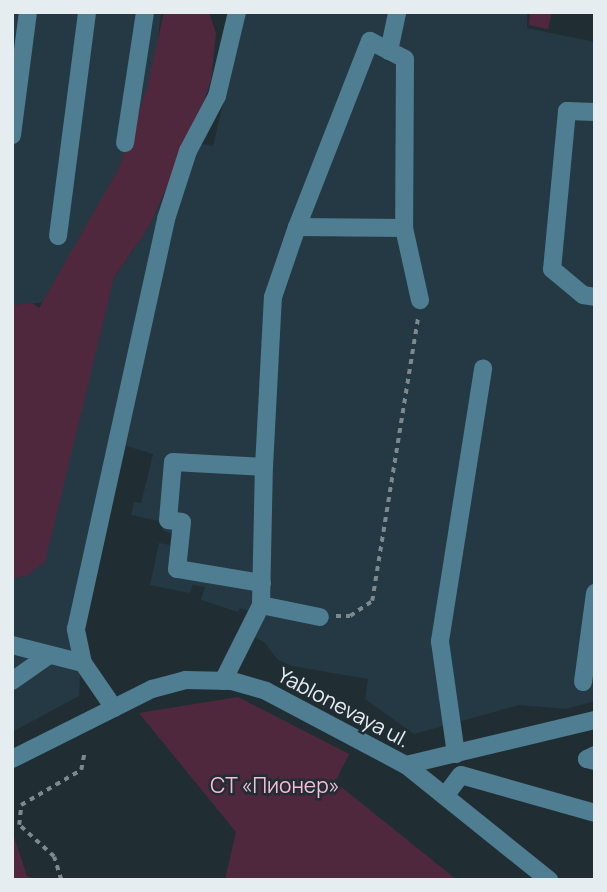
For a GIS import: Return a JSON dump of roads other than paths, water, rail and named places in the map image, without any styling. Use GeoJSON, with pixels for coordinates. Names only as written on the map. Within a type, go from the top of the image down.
{"type":"FeatureCollection","features":[{"type":"Feature","properties":{"kind":"street"},"geometry":{"type":"LineString","coordinates":[[12,135],[28,12]]}},
{"type":"Feature","properties":{"kind":"street"},"geometry":{"type":"LineString","coordinates":[[58,236],[87,12]]}},
{"type":"Feature","properties":{"kind":"street"},"geometry":{"type":"LineString","coordinates":[[125,143],[145,12]]}},
{"type":"Feature","properties":{"kind":"street"},"geometry":{"type":"LineString","coordinates":[[114,708],[83,663],[76,629],[166,219],[188,152],[217,96],[237,12]]}},
{"type":"Feature","properties":{"kind":"street"},"geometry":{"type":"LineString","coordinates":[[389,51],[397,12]]}},
{"type":"Feature","properties":{"kind":"street"},"geometry":{"type":"LineString","coordinates":[[223,681],[261,605],[264,467],[273,297],[370,41],[405,59],[404,228],[421,300]]}},
{"type":"Feature","properties":{"kind":"street"},"geometry":{"type":"LineString","coordinates":[[595,112],[567,111],[552,269],[583,295],[595,297]]}},
{"type":"Feature","properties":{"kind":"street"},"geometry":{"type":"LineString","coordinates":[[298,228],[404,228]]}},
{"type":"Feature","properties":{"kind":"street"},"geometry":{"type":"LineString","coordinates":[[456,754],[440,641],[483,368]]}},
{"type":"Feature","properties":{"kind":"street"},"geometry":{"type":"LineString","coordinates":[[262,583],[177,569],[182,522],[168,520],[173,462],[264,467]]}},
{"type":"Feature","properties":{"kind":"street"},"geometry":{"type":"LineString","coordinates":[[583,682],[595,593]]}},
{"type":"Feature","properties":{"kind":"street"},"geometry":{"type":"LineString","coordinates":[[261,605],[320,617]]}},
{"type":"Feature","properties":{"kind":"street"},"geometry":{"type":"LineString","coordinates":[[12,645],[83,663]]}},
{"type":"Feature","properties":{"kind":"street"},"geometry":{"type":"LineString","coordinates":[[12,681],[49,654]]}},
{"type":"Feature","properties":{"kind":"street","name":"Yablonevaya ul."},"geometry":{"type":"LineString","coordinates":[[12,759],[152,689],[185,680],[223,681],[266,691],[406,765],[549,880]]}},
{"type":"Feature","properties":{"kind":"street"},"geometry":{"type":"LineString","coordinates":[[406,765],[595,720]]}},
{"type":"Feature","properties":{"kind":"street"},"geometry":{"type":"LineString","coordinates":[[595,755],[587,760],[595,761]]}},
{"type":"Feature","properties":{"kind":"street"},"geometry":{"type":"LineString","coordinates":[[445,796],[461,775],[595,813]]}},
{"type":"Feature","properties":{"kind":"park label","name":"СТ «Пионер»"},"geometry":{"type":"Point","coordinates":[275,785]}}]}
